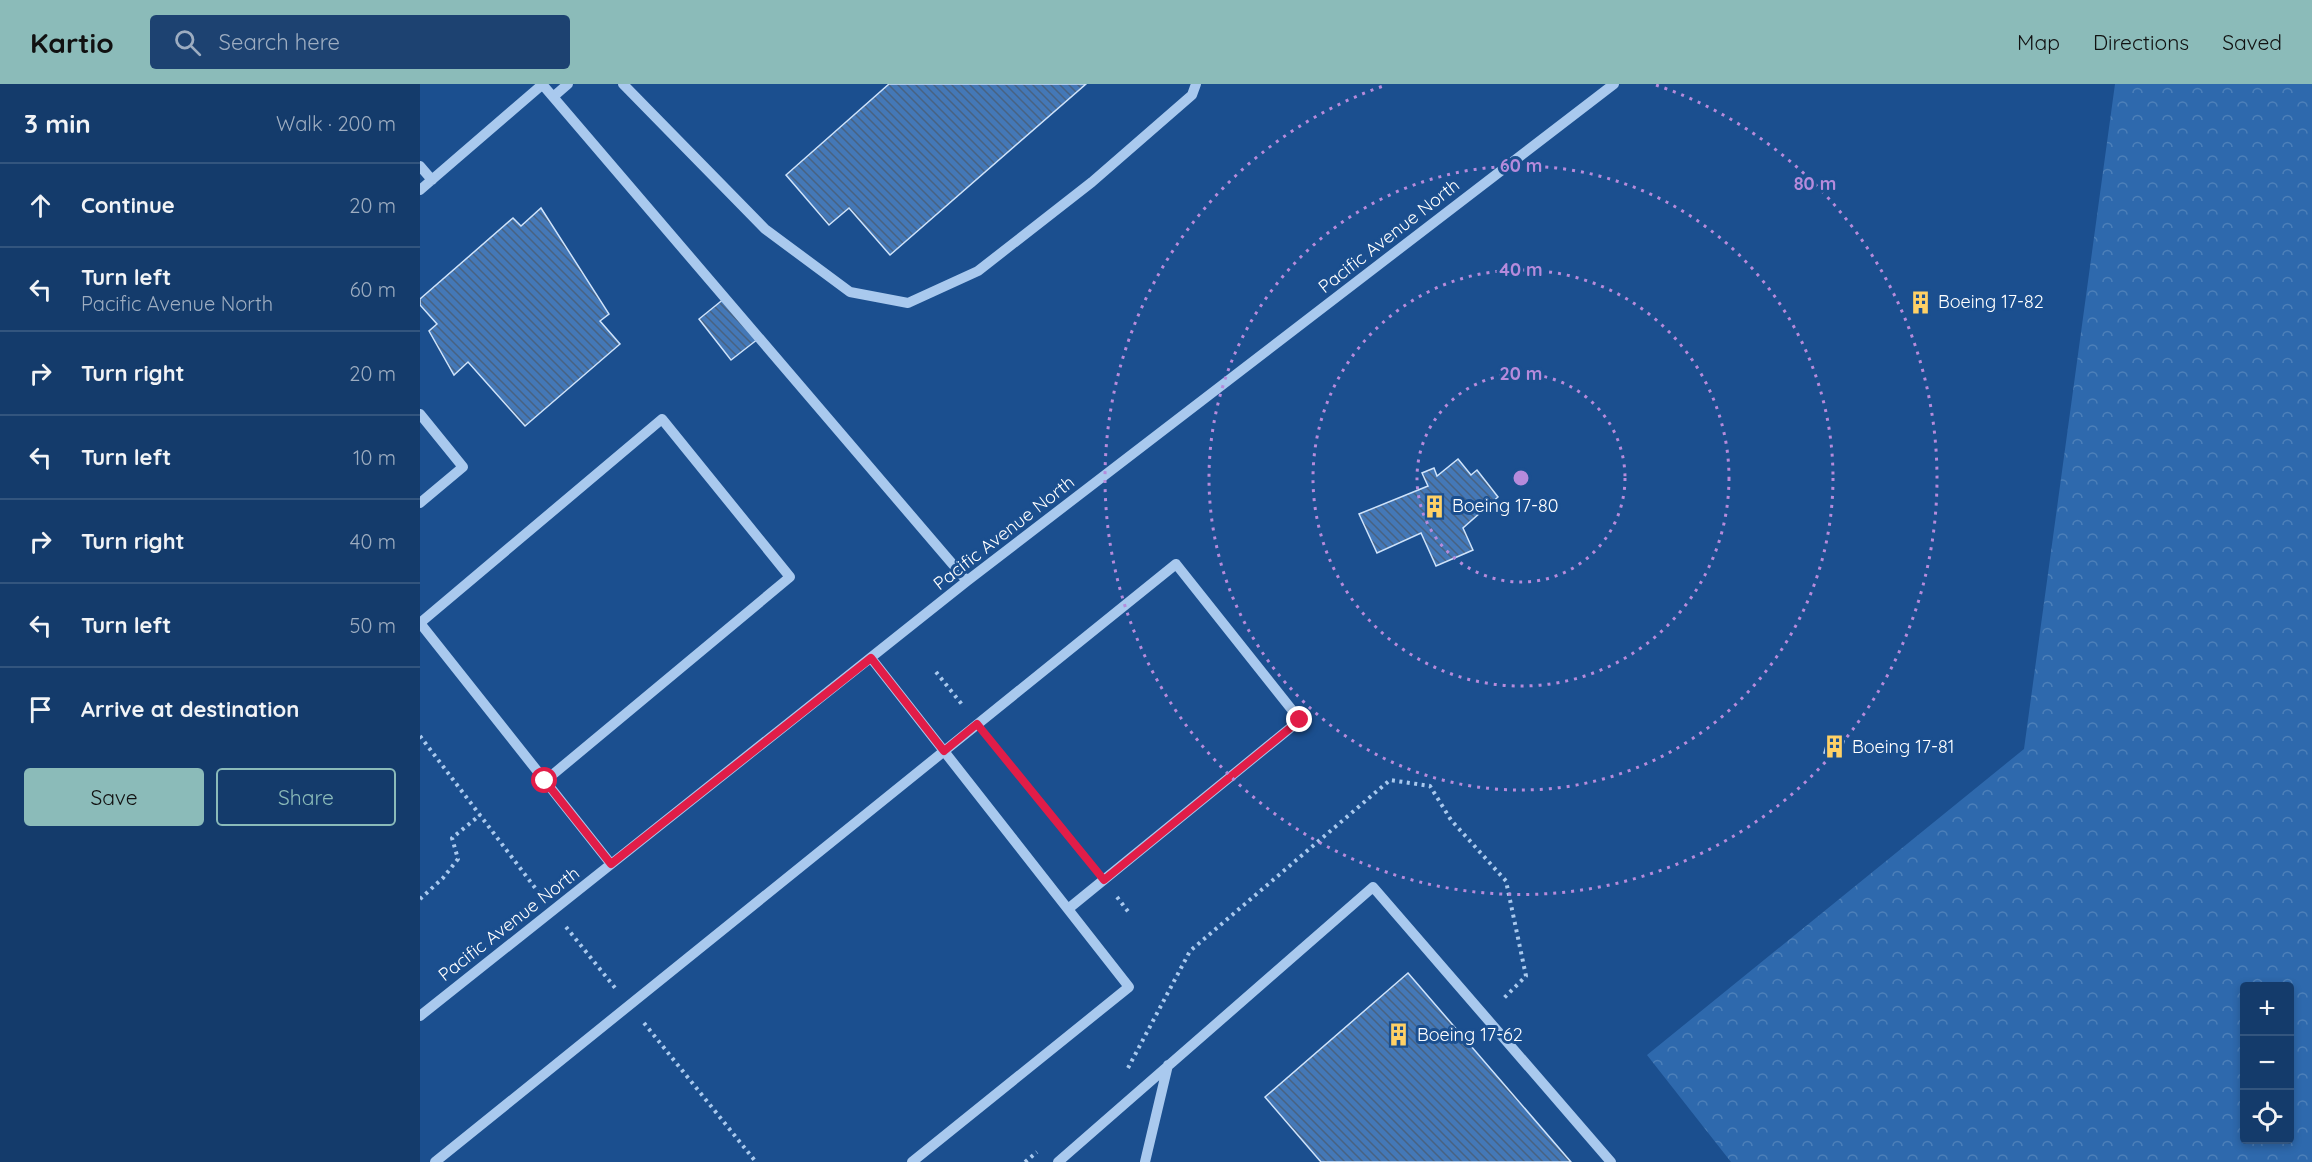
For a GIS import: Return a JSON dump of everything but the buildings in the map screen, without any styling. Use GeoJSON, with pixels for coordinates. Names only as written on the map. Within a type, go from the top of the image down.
{"type":"FeatureCollection","features":[{"type":"Feature","properties":{"kind":"street"},"geometry":{"type":"LineString","coordinates":[[420,190],[542,84],[967,582]]}},
{"type":"Feature","properties":{"kind":"street"},"geometry":{"type":"LineString","coordinates":[[553,97],[568,84]]}},
{"type":"Feature","properties":{"kind":"street"},"geometry":{"type":"LineString","coordinates":[[623,84],[765,229],[850,292],[908,303],[978,271],[1092,182],[1192,95],[1196,84]]}},
{"type":"Feature","properties":{"kind":"street","name":"Pacific Avenue North"},"geometry":{"type":"LineString","coordinates":[[420,1016],[967,582],[1614,84]]}},
{"type":"Feature","properties":{"kind":"street"},"geometry":{"type":"LineString","coordinates":[[420,166],[432,180]]}},
{"type":"Feature","properties":{"kind":"street"},"geometry":{"type":"LineString","coordinates":[[420,414],[462,468],[420,503]]}},
{"type":"Feature","properties":{"kind":"street"},"geometry":{"type":"LineString","coordinates":[[545,781],[790,577],[662,418],[420,623],[545,781],[611,864]]}},
{"type":"Feature","properties":{"kind":"street"},"geometry":{"type":"LineString","coordinates":[[435,1162],[1176,564],[1300,720],[1068,909]]}},
{"type":"Feature","properties":{"kind":"street"},"geometry":{"type":"LineString","coordinates":[[871,658],[1129,987],[912,1162]]}},
{"type":"Feature","properties":{"kind":"street"},"geometry":{"type":"LineString","coordinates":[[1058,1162],[1372,887],[1486,1015],[1611,1162]]}},
{"type":"Feature","properties":{"kind":"street"},"geometry":{"type":"LineString","coordinates":[[1145,1162],[1168,1065]]}},
{"type":"Feature","properties":{"kind":"path"},"geometry":{"type":"LineString","coordinates":[[936,672],[1130,914]]}},
{"type":"Feature","properties":{"kind":"path"},"geometry":{"type":"LineString","coordinates":[[420,736],[553,910],[756,1162]]}},
{"type":"Feature","properties":{"kind":"path"},"geometry":{"type":"LineString","coordinates":[[1126,1073],[1190,951],[1390,780],[1430,786],[1451,820],[1506,881],[1526,976],[1486,1015]]}},
{"type":"Feature","properties":{"kind":"path"},"geometry":{"type":"LineString","coordinates":[[420,899],[443,878],[458,859],[452,838],[480,815]]}},
{"type":"Feature","properties":{"kind":"path"},"geometry":{"type":"LineString","coordinates":[[1025,1162],[1042,1147]]}},
{"type":"Feature","properties":{"kind":"green space"},"geometry":{"type":"Polygon","coordinates":[[[2115,84],[2312,84],[2312,1162],[1731,1162],[1647,1055],[2024,749],[2115,84]]]}},
{"type":"Feature","properties":{"kind":"place","name":"Boeing 17-82"},"geometry":{"type":"Point","coordinates":[1920,302]}},
{"type":"Feature","properties":{"kind":"place","name":"Boeing 17-80"},"geometry":{"type":"Point","coordinates":[1434,506]}},
{"type":"Feature","properties":{"kind":"place","name":"Boeing 17-81"},"geometry":{"type":"Point","coordinates":[1834,747]}},
{"type":"Feature","properties":{"kind":"place","name":"Boeing 17-62"},"geometry":{"type":"Point","coordinates":[1399,1035]}},
{"type":"Feature","properties":{"kind":"route"},"geometry":{"type":"LineString","coordinates":[[545,781],[611,864],[871,658],[944,751],[977,724],[1104,880],[1300,720]]}}]}
